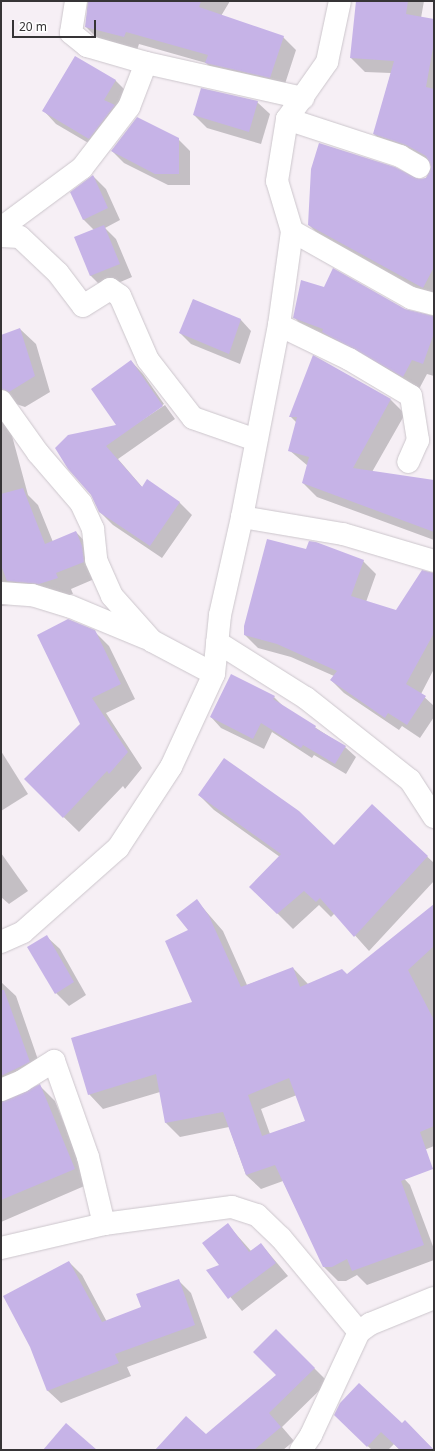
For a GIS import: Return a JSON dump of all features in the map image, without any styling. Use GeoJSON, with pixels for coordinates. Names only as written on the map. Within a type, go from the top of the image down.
{"type":"FeatureCollection","features":[{"type":"Feature","properties":{"kind":"street"},"geometry":{"type":"LineString","coordinates":[[76,1],[71,33],[87,46],[146,63],[303,98]]}},
{"type":"Feature","properties":{"kind":"street"},"geometry":{"type":"LineString","coordinates":[[1,942],[23,932],[118,848],[171,768],[214,674],[220,615],[242,518],[279,325],[292,232],[277,181],[287,119],[327,62],[340,1]]}},
{"type":"Feature","properties":{"kind":"street"},"geometry":{"type":"LineString","coordinates":[[1,228],[82,168],[129,107],[146,63]]}},
{"type":"Feature","properties":{"kind":"street"},"geometry":{"type":"LineString","coordinates":[[287,119],[400,156],[419,167]]}},
{"type":"Feature","properties":{"kind":"street"},"geometry":{"type":"LineString","coordinates":[[292,232],[410,298],[434,304]]}},
{"type":"Feature","properties":{"kind":"street"},"geometry":{"type":"LineString","coordinates":[[1,236],[20,237],[58,273],[83,306],[110,289],[120,296],[148,360],[193,418],[256,440]]}},
{"type":"Feature","properties":{"kind":"street"},"geometry":{"type":"LineString","coordinates":[[279,325],[349,360],[411,396],[418,440],[408,462]]}},
{"type":"Feature","properties":{"kind":"street"},"geometry":{"type":"LineString","coordinates":[[1,401],[38,453],[81,503],[94,529],[96,560],[112,596],[152,640]]}},
{"type":"Feature","properties":{"kind":"street"},"geometry":{"type":"LineString","coordinates":[[242,518],[343,534],[434,561]]}},
{"type":"Feature","properties":{"kind":"street"},"geometry":{"type":"LineString","coordinates":[[1,593],[32,595],[69,606],[152,640],[214,674]]}},
{"type":"Feature","properties":{"kind":"street"},"geometry":{"type":"LineString","coordinates":[[217,642],[306,698],[410,780],[434,817]]}},
{"type":"Feature","properties":{"kind":"street"},"geometry":{"type":"LineString","coordinates":[[1,1090],[22,1081],[54,1061],[88,1157],[104,1224]]}},
{"type":"Feature","properties":{"kind":"street"},"geometry":{"type":"LineString","coordinates":[[1,1248],[104,1224],[232,1207],[257,1216],[281,1238],[359,1332]]}},
{"type":"Feature","properties":{"kind":"street"},"geometry":{"type":"LineString","coordinates":[[301,1450],[311,1436],[359,1332],[370,1324],[434,1298]]}},
{"type":"Feature","properties":{"kind":"building"},"geometry":{"type":"Polygon","coordinates":[[[88,1],[201,1],[199,7],[284,36],[270,78],[205,63],[208,55],[126,32],[124,37],[85,27],[88,1]]]}},
{"type":"Feature","properties":{"kind":"building"},"geometry":{"type":"Polygon","coordinates":[[[356,1],[408,1],[406,14],[434,19],[434,42],[426,87],[434,89],[434,267],[423,288],[308,225],[311,169],[319,143],[395,167],[419,179],[426,178],[431,167],[426,156],[406,145],[373,134],[394,61],[350,58],[356,1]]]}},
{"type":"Feature","properties":{"kind":"building"},"geometry":{"type":"Polygon","coordinates":[[[75,56],[116,80],[104,100],[115,105],[89,139],[42,111],[75,56]]]}},
{"type":"Feature","properties":{"kind":"building"},"geometry":{"type":"Polygon","coordinates":[[[201,88],[258,101],[249,132],[193,115],[201,88]]]}},
{"type":"Feature","properties":{"kind":"building"},"geometry":{"type":"Polygon","coordinates":[[[137,117],[179,138],[179,174],[155,174],[111,151],[137,117]]]}},
{"type":"Feature","properties":{"kind":"building"},"geometry":{"type":"Polygon","coordinates":[[[93,175],[108,208],[83,220],[70,192],[93,175]]]}},
{"type":"Feature","properties":{"kind":"building"},"geometry":{"type":"Polygon","coordinates":[[[104,225],[120,264],[90,276],[74,237],[104,225]]]}},
{"type":"Feature","properties":{"kind":"building"},"geometry":{"type":"Polygon","coordinates":[[[333,268],[405,309],[434,316],[434,333],[423,364],[412,360],[403,377],[322,332],[323,329],[293,318],[301,280],[324,287],[333,268]]]}},
{"type":"Feature","properties":{"kind":"building"},"geometry":{"type":"Polygon","coordinates":[[[193,299],[241,319],[229,354],[179,333],[193,299]]]}},
{"type":"Feature","properties":{"kind":"building"},"geometry":{"type":"Polygon","coordinates":[[[20,328],[35,376],[9,392],[1,389],[1,335],[20,328]]]}},
{"type":"Feature","properties":{"kind":"building"},"geometry":{"type":"Polygon","coordinates":[[[313,355],[391,399],[353,468],[434,480],[434,532],[302,483],[309,457],[288,451],[297,417],[289,417],[313,355]]]}},
{"type":"Feature","properties":{"kind":"building"},"geometry":{"type":"Polygon","coordinates":[[[131,360],[163,406],[106,446],[142,487],[147,479],[180,502],[150,546],[99,512],[91,495],[68,469],[55,448],[68,435],[116,425],[91,389],[131,360]]]}},
{"type":"Feature","properties":{"kind":"building"},"geometry":{"type":"Polygon","coordinates":[[[23,488],[45,544],[76,531],[82,546],[84,562],[56,573],[58,578],[39,584],[7,581],[1,565],[1,494],[23,488]]]}},
{"type":"Feature","properties":{"kind":"building"},"geometry":{"type":"Polygon","coordinates":[[[267,539],[306,549],[309,541],[316,542],[364,560],[351,596],[396,610],[422,570],[434,573],[434,633],[406,684],[426,696],[407,725],[388,713],[385,718],[330,680],[337,671],[277,644],[244,635],[244,626],[267,539]]]}},
{"type":"Feature","properties":{"kind":"building"},"geometry":{"type":"Polygon","coordinates":[[[68,619],[95,630],[121,684],[92,698],[128,752],[109,774],[107,771],[63,818],[24,779],[80,724],[37,635],[68,619]]]}},
{"type":"Feature","properties":{"kind":"building"},"geometry":{"type":"Polygon","coordinates":[[[231,674],[275,696],[273,699],[316,726],[315,728],[346,746],[335,764],[303,745],[301,748],[261,723],[253,739],[210,717],[231,674]]]}},
{"type":"Feature","properties":{"kind":"building"},"geometry":{"type":"Polygon","coordinates":[[[224,758],[299,811],[334,845],[372,804],[428,856],[354,937],[320,898],[316,902],[304,891],[277,914],[249,887],[281,854],[198,795],[224,758]]]}},
{"type":"Feature","properties":{"kind":"building"},"geometry":{"type":"Polygon","coordinates":[[[197,899],[209,916],[241,987],[293,967],[300,987],[342,969],[347,974],[434,904],[434,946],[408,970],[434,1020],[434,1126],[420,1132],[433,1169],[401,1181],[424,1245],[352,1271],[347,1259],[332,1267],[323,1267],[275,1165],[246,1175],[223,1112],[165,1123],[156,1074],[88,1095],[71,1038],[192,1002],[165,941],[188,930],[176,915],[197,899]],[[289,1078],[248,1095],[262,1136],[305,1121],[289,1078]]]}},
{"type":"Feature","properties":{"kind":"building"},"geometry":{"type":"Polygon","coordinates":[[[47,935],[74,982],[55,994],[27,947],[47,935]]]}},
{"type":"Feature","properties":{"kind":"building"},"geometry":{"type":"Polygon","coordinates":[[[1,990],[4,990],[30,1062],[1,1076],[1,990]]]}},
{"type":"Feature","properties":{"kind":"building"},"geometry":{"type":"Polygon","coordinates":[[[40,1084],[75,1169],[1,1200],[1,1102],[40,1084]]]}},
{"type":"Feature","properties":{"kind":"building"},"geometry":{"type":"Polygon","coordinates":[[[228,1223],[249,1252],[261,1243],[276,1263],[228,1299],[206,1270],[219,1265],[202,1243],[228,1223]]]}},
{"type":"Feature","properties":{"kind":"building"},"geometry":{"type":"Polygon","coordinates":[[[69,1261],[102,1322],[141,1307],[136,1294],[179,1279],[195,1325],[115,1354],[119,1363],[47,1391],[30,1347],[3,1296],[69,1261]]]}},
{"type":"Feature","properties":{"kind":"building"},"geometry":{"type":"Polygon","coordinates":[[[276,1329],[315,1368],[269,1413],[281,1427],[254,1450],[155,1450],[186,1416],[206,1434],[276,1375],[253,1352],[276,1329]]]}},
{"type":"Feature","properties":{"kind":"building"},"geometry":{"type":"Polygon","coordinates":[[[359,1383],[402,1423],[405,1420],[434,1450],[400,1450],[381,1432],[367,1447],[334,1415],[340,1403],[359,1383]]]}},
{"type":"Feature","properties":{"kind":"building"},"geometry":{"type":"Polygon","coordinates":[[[66,1423],[97,1450],[43,1450],[66,1423]]]}}]}
